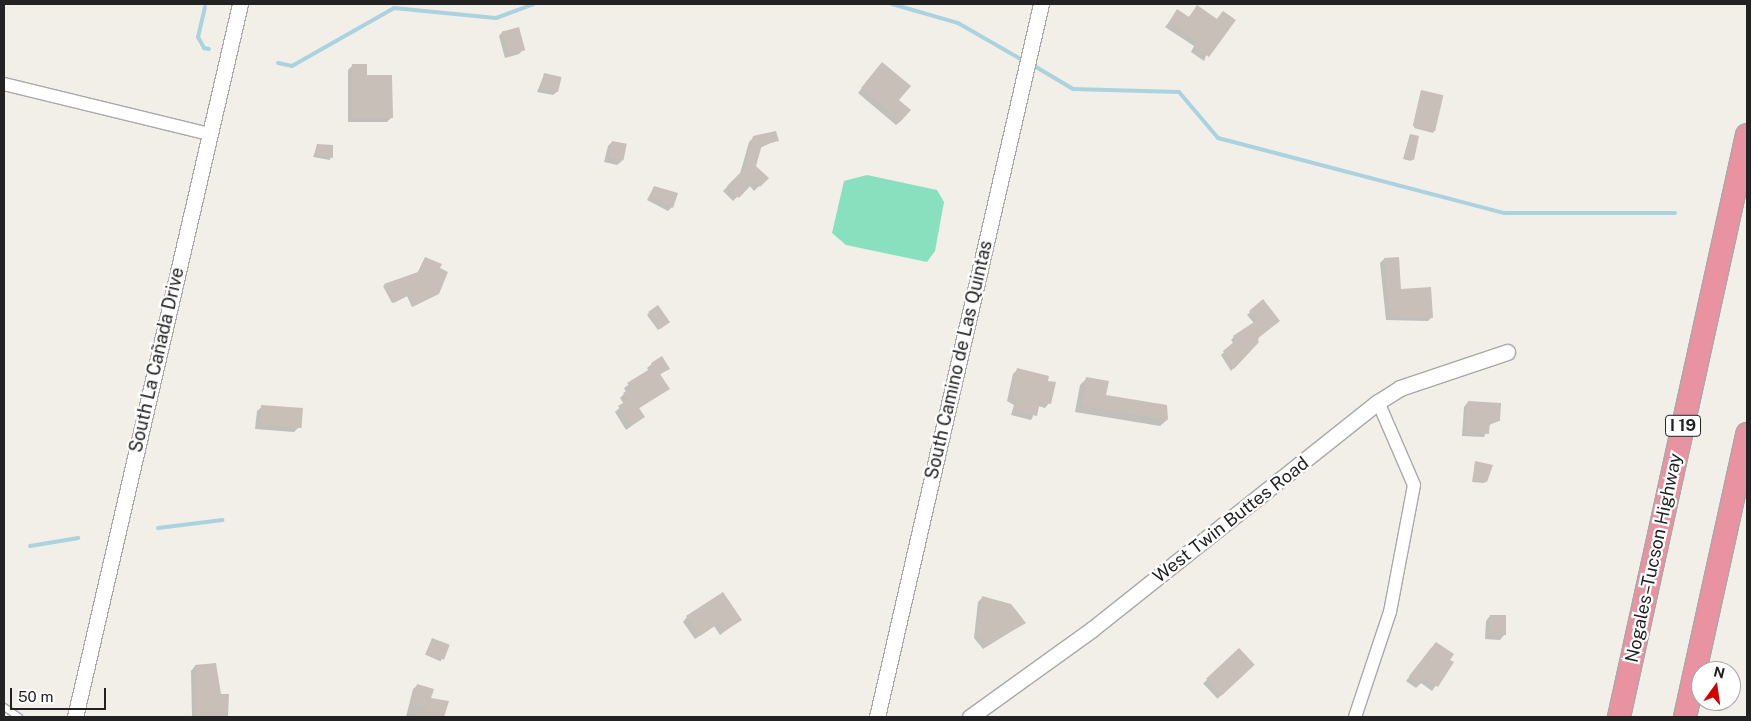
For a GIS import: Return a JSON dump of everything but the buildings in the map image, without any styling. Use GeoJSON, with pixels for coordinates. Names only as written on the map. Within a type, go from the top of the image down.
{"type":"FeatureCollection","features":[{"type":"Feature","properties":{"kind":"highway","name":"Nogales–Tucson Highway"},"geometry":{"type":"LineString","coordinates":[[1619,717],[1747,136]]}},
{"type":"Feature","properties":{"kind":"highway"},"geometry":{"type":"LineString","coordinates":[[1685,717],[1747,434]]}},
{"type":"Feature","properties":{"kind":"street","name":"South La Cañada Drive"},"geometry":{"type":"LineString","coordinates":[[75,717],[238,4]]}},
{"type":"Feature","properties":{"kind":"street","name":"South Camino de Las Quintas"},"geometry":{"type":"LineString","coordinates":[[877,717],[1041,4]]}},
{"type":"Feature","properties":{"kind":"street"},"geometry":{"type":"LineString","coordinates":[[4,84],[209,134]]}},
{"type":"Feature","properties":{"kind":"street","name":"West Twin Buttes Road"},"geometry":{"type":"LineString","coordinates":[[970,717],[1084,635],[1378,402],[1400,388],[1507,352]]}},
{"type":"Feature","properties":{"kind":"street"},"geometry":{"type":"LineString","coordinates":[[1355,717],[1390,612],[1414,485],[1378,402]]}},
{"type":"Feature","properties":{"kind":"lane"},"geometry":{"type":"LineString","coordinates":[[4,707],[20,717]]}},
{"type":"Feature","properties":{"kind":"green space"},"geometry":{"type":"Polygon","coordinates":[[[867,175],[937,190],[944,202],[935,251],[927,262],[846,245],[832,233],[844,181],[867,175]]]}},
{"type":"Feature","properties":{"kind":"waterway"},"geometry":{"type":"LineString","coordinates":[[278,63],[292,66],[394,8],[496,18],[534,4]]}},
{"type":"Feature","properties":{"kind":"waterway"},"geometry":{"type":"LineString","coordinates":[[892,4],[958,23],[1024,61]]}},
{"type":"Feature","properties":{"kind":"waterway"},"geometry":{"type":"LineString","coordinates":[[205,7],[198,37],[204,48],[209,49]]}},
{"type":"Feature","properties":{"kind":"waterway"},"geometry":{"type":"LineString","coordinates":[[1031,64],[1073,89],[1179,92],[1218,138],[1504,213],[1675,213]]}},
{"type":"Feature","properties":{"kind":"waterway"},"geometry":{"type":"LineString","coordinates":[[158,528],[223,520]]}},
{"type":"Feature","properties":{"kind":"waterway"},"geometry":{"type":"LineString","coordinates":[[30,546],[78,538]]}}]}
